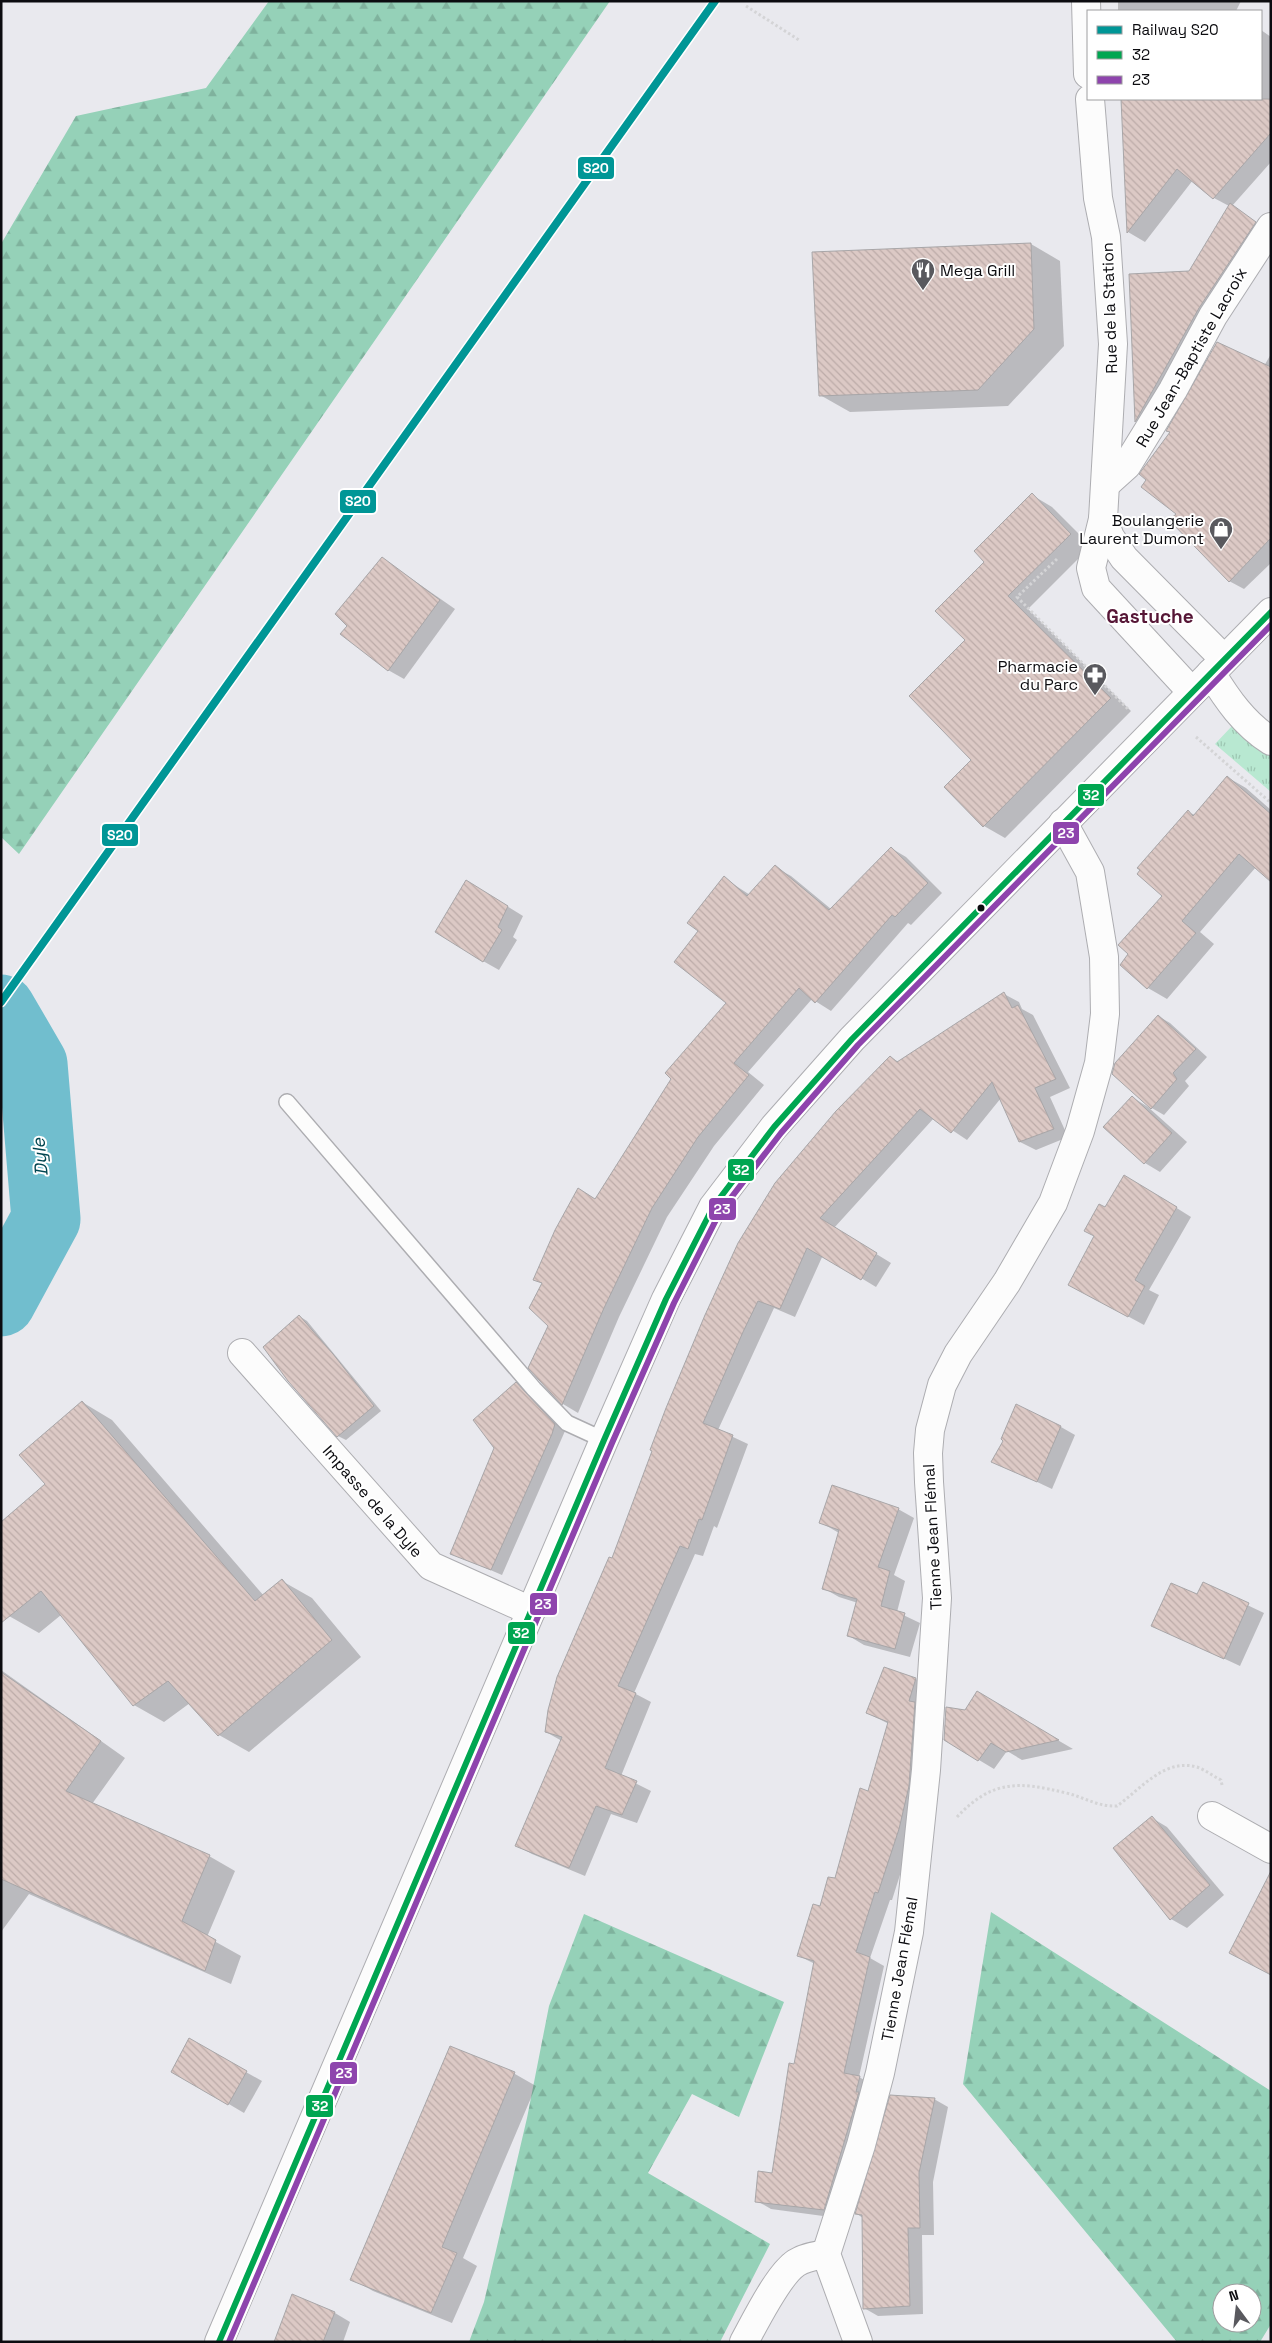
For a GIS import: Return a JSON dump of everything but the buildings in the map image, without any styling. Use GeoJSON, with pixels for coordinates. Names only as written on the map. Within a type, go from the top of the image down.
{"type":"FeatureCollection","features":[{"type":"Feature","properties":{"kind":"street"},"geometry":{"type":"LineString","coordinates":[[1086,1],[1087,38]]}},
{"type":"Feature","properties":{"kind":"street","name":"Rue de la Station"},"geometry":{"type":"LineString","coordinates":[[1090,100],[1098,198],[1106,237],[1113,344],[1107,483],[1100,531],[1091,568],[1096,588],[1192,692]]}},
{"type":"Feature","properties":{"kind":"street","name":"Rue Jean-Baptiste Lacroix"},"geometry":{"type":"LineString","coordinates":[[1107,483],[1128,465],[1174,390],[1213,316],[1271,226]]}},
{"type":"Feature","properties":{"kind":"street","name":"Rue de la Station"},"geometry":{"type":"LineString","coordinates":[[1100,531],[1110,537],[1124,558],[1217,666],[1230,704],[1256,730],[1271,741]]}},
{"type":"Feature","properties":{"kind":"street"},"geometry":{"type":"LineString","coordinates":[[219,2342],[604,1440],[666,1300],[713,1207],[774,1127],[852,1039],[1271,612]]}},
{"type":"Feature","properties":{"kind":"street","name":"Tienne Jean Flémal"},"geometry":{"type":"LineString","coordinates":[[826,2254],[861,2145],[880,2073],[909,1932],[938,1598],[928,1472],[930,1430],[942,1385],[958,1354],[1007,1282],[1053,1203],[1080,1131],[1099,1063],[1105,1014],[1104,957],[1090,872],[1063,823]]}},
{"type":"Feature","properties":{"kind":"street","name":"Impasse de la Dyle"},"geometry":{"type":"LineString","coordinates":[[242,1353],[431,1566],[531,1611]]}},
{"type":"Feature","properties":{"kind":"street"},"geometry":{"type":"LineString","coordinates":[[1212,1816],[1271,1850]]}},
{"type":"Feature","properties":{"kind":"street"},"geometry":{"type":"LineString","coordinates":[[744,2342],[770,2295],[795,2264],[811,2256],[826,2254],[858,2342]]}},
{"type":"Feature","properties":{"kind":"lane"},"geometry":{"type":"LineString","coordinates":[[287,1102],[534,1389],[568,1423],[604,1440]]}},
{"type":"Feature","properties":{"kind":"path"},"geometry":{"type":"LineString","coordinates":[[746,6],[798,40]]}},
{"type":"Feature","properties":{"kind":"path"},"geometry":{"type":"LineString","coordinates":[[1100,531],[1068,547],[1017,597],[1161,724],[1271,802]]}},
{"type":"Feature","properties":{"kind":"path"},"geometry":{"type":"LineString","coordinates":[[918,1842],[939,1833],[976,1799],[999,1786],[1019,1786],[1066,1793],[1098,1805],[1117,1806],[1159,1772],[1185,1766],[1198,1768],[1221,1780],[1223,1788],[1212,1816]]}},
{"type":"Feature","properties":{"kind":"green space"},"geometry":{"type":"Polygon","coordinates":[[[269,1],[610,1],[19,854],[1,837],[1,244],[76,116],[206,88],[269,1]]]}},
{"type":"Feature","properties":{"kind":"green space"},"geometry":{"type":"Polygon","coordinates":[[[1232,726],[1267,754],[1271,754],[1271,792],[1215,744],[1232,726]]]}},
{"type":"Feature","properties":{"kind":"green space"},"geometry":{"type":"Polygon","coordinates":[[[991,1912],[1271,2091],[1271,2324],[1260,2342],[1177,2342],[963,2084],[991,1912]]]}},
{"type":"Feature","properties":{"kind":"green space"},"geometry":{"type":"Polygon","coordinates":[[[584,1914],[784,2002],[739,2117],[692,2094],[648,2173],[770,2244],[720,2342],[469,2342],[484,2302],[527,2118],[549,2006],[584,1914]]]}},
{"type":"Feature","properties":{"kind":"waterway","name":"Dyle"},"geometry":{"type":"LineString","coordinates":[[1,1009],[33,1064],[46,1219],[1,1302]]}},
{"type":"Feature","properties":{"kind":"rail line","name":"S20"},"geometry":{"type":"LineString","coordinates":[[1,1002],[715,1]]}},
{"type":"Feature","properties":{"kind":"transit line","name":"32"},"geometry":{"type":"LineString","coordinates":[[219,2342],[604,1440],[666,1299],[713,1207],[774,1127],[852,1039],[1271,612]]}},
{"type":"Feature","properties":{"kind":"transit line","name":"23"},"geometry":{"type":"LineString","coordinates":[[229,2342],[612,1443],[674,1303],[720,1212],[781,1133],[858,1045],[1271,625]]}},
{"type":"Feature","properties":{"kind":"place","name":"Mega Grill"},"geometry":{"type":"Point","coordinates":[923,291]}},
{"type":"Feature","properties":{"kind":"place","name":"Boulangerie Laurent Dumont"},"geometry":{"type":"Point","coordinates":[1221,550]}},
{"type":"Feature","properties":{"kind":"place","name":"Pharmacie du Parc"},"geometry":{"type":"Point","coordinates":[1095,696]}},
{"type":"Feature","properties":{"kind":"district","name":"Gastuche"},"geometry":{"type":"Point","coordinates":[1150,616]}}]}
